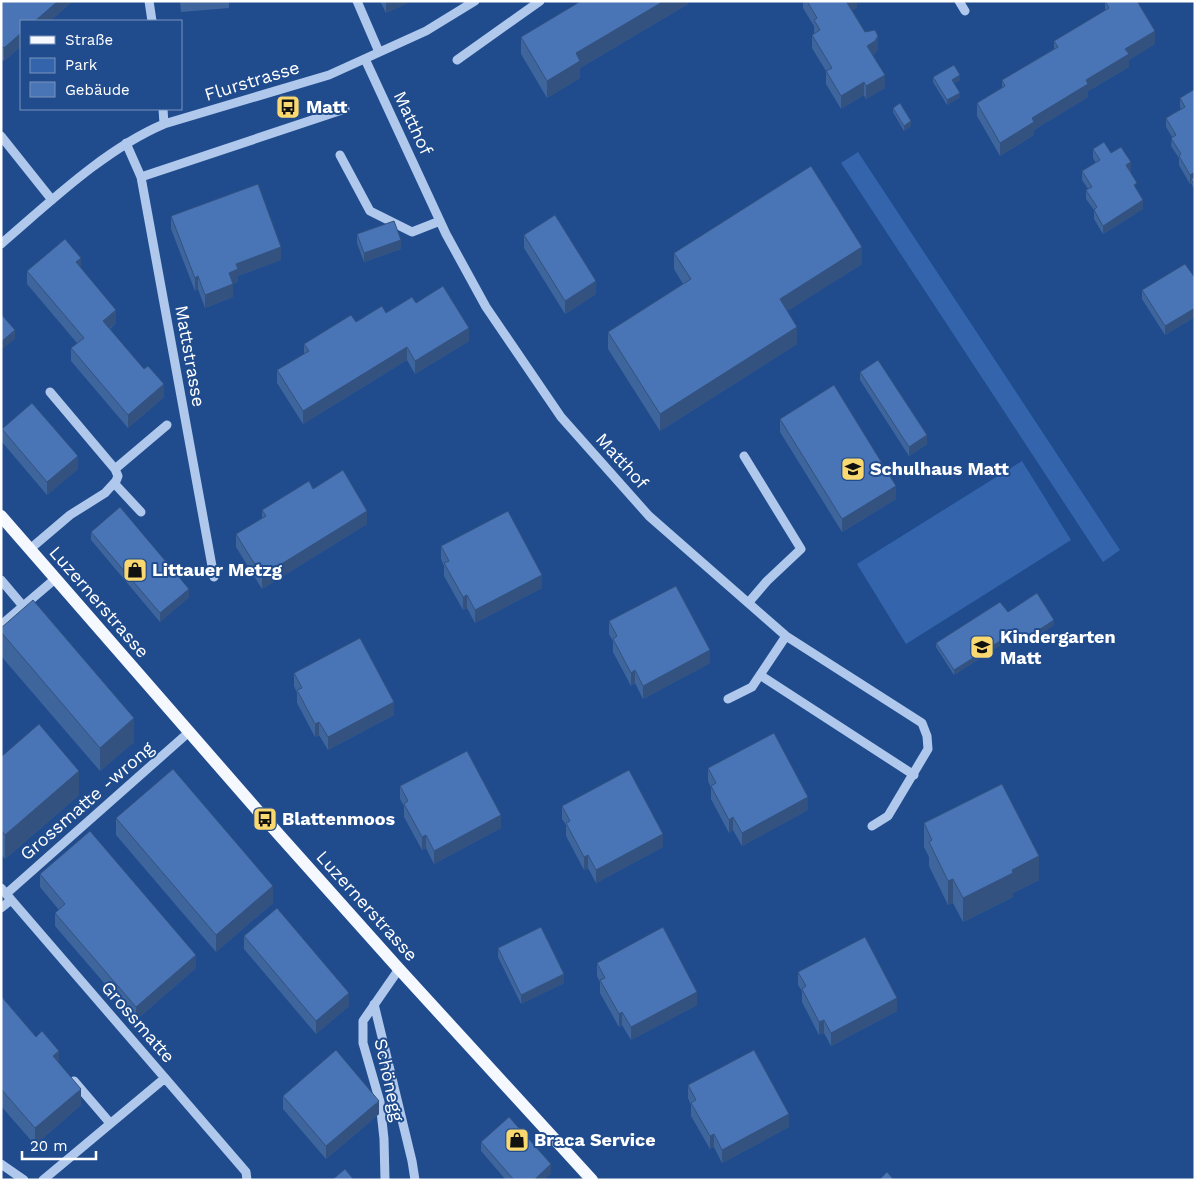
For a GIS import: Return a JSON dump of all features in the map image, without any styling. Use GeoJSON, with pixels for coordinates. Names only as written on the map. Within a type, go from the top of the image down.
{"type":"FeatureCollection","features":[{"type":"Feature","properties":{"kind":"main road","name":"Luzernerstrasse"},"geometry":{"type":"LineString","coordinates":[[1,516],[399,969],[592,1180]]}},
{"type":"Feature","properties":{"kind":"street"},"geometry":{"type":"LineString","coordinates":[[150,1],[152,20]]}},
{"type":"Feature","properties":{"kind":"street"},"geometry":{"type":"LineString","coordinates":[[357,1],[379,52]]}},
{"type":"Feature","properties":{"kind":"street","name":"Flurstrasse"},"geometry":{"type":"LineString","coordinates":[[1,244],[52,200],[126,143],[144,133],[164,124],[323,77],[426,31],[475,1]]}},
{"type":"Feature","properties":{"kind":"street"},"geometry":{"type":"LineString","coordinates":[[457,60],[540,1]]}},
{"type":"Feature","properties":{"kind":"street"},"geometry":{"type":"LineString","coordinates":[[959,1],[965,11]]}},
{"type":"Feature","properties":{"kind":"street","name":"Matthof"},"geometry":{"type":"LineString","coordinates":[[365,59],[440,221],[486,307],[561,417],[649,516],[786,636],[922,723],[927,736],[928,749],[888,816],[872,826]]}},
{"type":"Feature","properties":{"kind":"street"},"geometry":{"type":"LineString","coordinates":[[163,110],[164,124]]}},
{"type":"Feature","properties":{"kind":"street"},"geometry":{"type":"LineString","coordinates":[[141,177],[345,110]]}},
{"type":"Feature","properties":{"kind":"street"},"geometry":{"type":"LineString","coordinates":[[1,136],[52,200]]}},
{"type":"Feature","properties":{"kind":"street","name":"Mattstrasse"},"geometry":{"type":"LineString","coordinates":[[126,143],[141,177],[214,577]]}},
{"type":"Feature","properties":{"kind":"street"},"geometry":{"type":"LineString","coordinates":[[340,155],[370,211],[412,232],[440,221]]}},
{"type":"Feature","properties":{"kind":"street"},"geometry":{"type":"LineString","coordinates":[[30,549],[70,515],[105,493],[118,476],[115,469],[50,392]]}},
{"type":"Feature","properties":{"kind":"street"},"geometry":{"type":"LineString","coordinates":[[115,469],[167,426]]}},
{"type":"Feature","properties":{"kind":"street"},"geometry":{"type":"LineString","coordinates":[[744,456],[801,549],[748,602]]}},
{"type":"Feature","properties":{"kind":"street"},"geometry":{"type":"LineString","coordinates":[[114,483],[141,512]]}},
{"type":"Feature","properties":{"kind":"street"},"geometry":{"type":"LineString","coordinates":[[1,625],[55,579]]}},
{"type":"Feature","properties":{"kind":"street"},"geometry":{"type":"LineString","coordinates":[[1,580],[23,606]]}},
{"type":"Feature","properties":{"kind":"street"},"geometry":{"type":"LineString","coordinates":[[728,699],[752,687],[786,636]]}},
{"type":"Feature","properties":{"kind":"street"},"geometry":{"type":"LineString","coordinates":[[760,676],[914,775]]}},
{"type":"Feature","properties":{"kind":"street","name":"Grossmatte -wrong"},"geometry":{"type":"LineString","coordinates":[[1,908],[6,894],[189,732]]}},
{"type":"Feature","properties":{"kind":"street","name":"Grossmatte"},"geometry":{"type":"LineString","coordinates":[[6,894],[246,1172],[246,1180]]}},
{"type":"Feature","properties":{"kind":"street","name":"Schönegg"},"geometry":{"type":"LineString","coordinates":[[386,1180],[380,1102],[363,1043],[363,1020],[399,969]]}},
{"type":"Feature","properties":{"kind":"street"},"geometry":{"type":"LineString","coordinates":[[374,1004],[412,1161],[414,1180]]}},
{"type":"Feature","properties":{"kind":"street"},"geometry":{"type":"LineString","coordinates":[[65,1072],[110,1123]]}},
{"type":"Feature","properties":{"kind":"street"},"geometry":{"type":"LineString","coordinates":[[43,1180],[165,1078]]}},
{"type":"Feature","properties":{"kind":"street"},"geometry":{"type":"LineString","coordinates":[[1,1164],[24,1180]]}},
{"type":"Feature","properties":{"kind":"green space"},"geometry":{"type":"Polygon","coordinates":[[[858,152],[1120,550],[1103,562],[841,163],[858,152]]]}},
{"type":"Feature","properties":{"kind":"green space"},"geometry":{"type":"Polygon","coordinates":[[[1022,461],[1071,540],[906,644],[857,564],[1022,461]]]}},
{"type":"Feature","properties":{"kind":"building"},"geometry":{"type":"Polygon","coordinates":[[[1,1],[58,1],[36,20],[20,20],[20,34],[4,48],[1,45],[1,1]]]}},
{"type":"Feature","properties":{"kind":"building"},"geometry":{"type":"Polygon","coordinates":[[[581,1],[664,1],[576,53],[580,61],[547,81],[521,37],[581,1]]]}},
{"type":"Feature","properties":{"kind":"building"},"geometry":{"type":"Polygon","coordinates":[[[807,1],[846,1],[865,32],[875,30],[878,36],[875,41],[867,46],[885,75],[866,86],[864,82],[841,96],[826,71],[832,68],[812,35],[820,30],[814,20],[817,18],[807,1]]]}},
{"type":"Feature","properties":{"kind":"building"},"geometry":{"type":"Polygon","coordinates":[[[1105,1],[1137,1],[1155,31],[1125,49],[1129,54],[1086,80],[1088,84],[1032,118],[1034,122],[1000,143],[977,103],[1005,86],[1002,80],[1058,47],[1054,41],[1109,8],[1105,1]]]}},
{"type":"Feature","properties":{"kind":"building"},"geometry":{"type":"Polygon","coordinates":[[[954,65],[960,75],[952,80],[960,93],[947,100],[933,77],[954,65]]]}},
{"type":"Feature","properties":{"kind":"building"},"geometry":{"type":"Polygon","coordinates":[[[1195,89],[1195,172],[1190,175],[1179,156],[1181,154],[1171,138],[1176,135],[1166,118],[1185,107],[1180,98],[1195,89]]]}},
{"type":"Feature","properties":{"kind":"building"},"geometry":{"type":"Polygon","coordinates":[[[900,103],[911,121],[904,126],[893,108],[900,103]]]}},
{"type":"Feature","properties":{"kind":"building"},"geometry":{"type":"Polygon","coordinates":[[[1104,142],[1111,153],[1121,147],[1131,162],[1126,165],[1137,183],[1134,185],[1143,200],[1103,226],[1094,210],[1097,207],[1086,190],[1092,187],[1082,171],[1100,160],[1093,149],[1104,142]]]}},
{"type":"Feature","properties":{"kind":"building"},"geometry":{"type":"Polygon","coordinates":[[[811,166],[862,247],[780,299],[797,327],[660,414],[608,332],[691,279],[674,253],[811,166]]]}},
{"type":"Feature","properties":{"kind":"building"},"geometry":{"type":"Polygon","coordinates":[[[1195,177],[1195,186],[1191,179],[1195,177]]]}},
{"type":"Feature","properties":{"kind":"building"},"geometry":{"type":"Polygon","coordinates":[[[258,184],[281,247],[236,264],[238,269],[229,273],[233,284],[205,295],[198,276],[195,278],[171,216],[258,184]]]}},
{"type":"Feature","properties":{"kind":"building"},"geometry":{"type":"Polygon","coordinates":[[[555,215],[596,281],[565,301],[524,235],[555,215]]]}},
{"type":"Feature","properties":{"kind":"building"},"geometry":{"type":"Polygon","coordinates":[[[394,221],[401,240],[364,253],[357,234],[394,221]]]}},
{"type":"Feature","properties":{"kind":"building"},"geometry":{"type":"Polygon","coordinates":[[[65,239],[81,258],[76,262],[116,310],[103,321],[144,369],[148,366],[164,384],[128,415],[71,348],[84,338],[27,271],[65,239]]]}},
{"type":"Feature","properties":{"kind":"building"},"geometry":{"type":"Polygon","coordinates":[[[1185,264],[1195,278],[1195,308],[1165,326],[1142,290],[1185,264]]]}},
{"type":"Feature","properties":{"kind":"building"},"geometry":{"type":"Polygon","coordinates":[[[443,286],[469,328],[415,361],[407,347],[303,411],[277,370],[309,351],[304,344],[351,315],[356,322],[382,306],[386,313],[412,297],[416,303],[443,286]]]}},
{"type":"Feature","properties":{"kind":"building"},"geometry":{"type":"Polygon","coordinates":[[[1,314],[15,330],[1,342],[1,314]]]}},
{"type":"Feature","properties":{"kind":"building"},"geometry":{"type":"Polygon","coordinates":[[[878,360],[927,435],[909,447],[860,372],[878,360]]]}},
{"type":"Feature","properties":{"kind":"building"},"geometry":{"type":"Polygon","coordinates":[[[834,385],[896,486],[842,519],[780,419],[834,385]]]}},
{"type":"Feature","properties":{"kind":"building"},"geometry":{"type":"Polygon","coordinates":[[[32,403],[78,456],[47,482],[2,429],[32,403]]]}},
{"type":"Feature","properties":{"kind":"building"},"geometry":{"type":"Polygon","coordinates":[[[343,470],[367,511],[262,576],[236,534],[266,516],[262,510],[309,481],[313,489],[343,470]]]}},
{"type":"Feature","properties":{"kind":"building"},"geometry":{"type":"Polygon","coordinates":[[[120,507],[189,589],[160,613],[91,532],[120,507]]]}},
{"type":"Feature","properties":{"kind":"building"},"geometry":{"type":"Polygon","coordinates":[[[508,511],[542,575],[475,610],[467,595],[463,597],[444,563],[449,561],[441,546],[508,511]]]}},
{"type":"Feature","properties":{"kind":"building"},"geometry":{"type":"Polygon","coordinates":[[[676,586],[710,650],[643,686],[635,670],[631,673],[613,639],[617,636],[609,621],[676,586]]]}},
{"type":"Feature","properties":{"kind":"building"},"geometry":{"type":"Polygon","coordinates":[[[1037,593],[1054,620],[1022,641],[1016,631],[954,670],[936,643],[1000,602],[1008,612],[1037,593]]]}},
{"type":"Feature","properties":{"kind":"building"},"geometry":{"type":"Polygon","coordinates":[[[33,600],[134,718],[100,748],[1,632],[1,628],[33,600]]]}},
{"type":"Feature","properties":{"kind":"building"},"geometry":{"type":"Polygon","coordinates":[[[360,638],[394,702],[328,737],[319,722],[315,724],[297,690],[302,688],[294,673],[360,638]]]}},
{"type":"Feature","properties":{"kind":"building"},"geometry":{"type":"Polygon","coordinates":[[[39,724],[79,771],[5,835],[1,830],[1,757],[39,724]]]}},
{"type":"Feature","properties":{"kind":"building"},"geometry":{"type":"Polygon","coordinates":[[[774,733],[808,797],[742,833],[733,817],[729,820],[711,786],[716,783],[708,768],[774,733]]]}},
{"type":"Feature","properties":{"kind":"building"},"geometry":{"type":"Polygon","coordinates":[[[467,751],[501,815],[434,851],[426,835],[422,837],[404,804],[408,801],[400,786],[467,751]]]}},
{"type":"Feature","properties":{"kind":"building"},"geometry":{"type":"Polygon","coordinates":[[[173,769],[273,886],[216,935],[116,818],[173,769]]]}},
{"type":"Feature","properties":{"kind":"building"},"geometry":{"type":"Polygon","coordinates":[[[629,770],[663,834],[596,870],[588,855],[584,857],[566,823],[570,821],[562,806],[629,770]]]}},
{"type":"Feature","properties":{"kind":"building"},"geometry":{"type":"Polygon","coordinates":[[[1002,784],[1039,856],[1012,870],[1013,873],[963,898],[953,879],[948,881],[929,842],[932,840],[924,823],[1002,784]]]}},
{"type":"Feature","properties":{"kind":"building"},"geometry":{"type":"Polygon","coordinates":[[[90,831],[196,955],[136,1007],[55,913],[65,904],[40,874],[90,831]]]}},
{"type":"Feature","properties":{"kind":"building"},"geometry":{"type":"Polygon","coordinates":[[[277,908],[349,993],[316,1021],[244,936],[277,908]]]}},
{"type":"Feature","properties":{"kind":"building"},"geometry":{"type":"Polygon","coordinates":[[[541,927],[564,974],[521,995],[498,948],[541,927]]]}},
{"type":"Feature","properties":{"kind":"building"},"geometry":{"type":"Polygon","coordinates":[[[663,927],[697,992],[631,1027],[622,1012],[619,1014],[600,980],[605,978],[597,963],[663,927]]]}},
{"type":"Feature","properties":{"kind":"building"},"geometry":{"type":"Polygon","coordinates":[[[865,937],[897,998],[831,1033],[824,1020],[819,1022],[802,989],[806,986],[798,972],[865,937]]]}},
{"type":"Feature","properties":{"kind":"building"},"geometry":{"type":"Polygon","coordinates":[[[1,996],[36,1037],[42,1031],[59,1051],[53,1056],[81,1089],[35,1128],[1,1089],[1,996]]]}},
{"type":"Feature","properties":{"kind":"building"},"geometry":{"type":"Polygon","coordinates":[[[336,1050],[379,1101],[326,1146],[283,1096],[336,1050]]]}},
{"type":"Feature","properties":{"kind":"building"},"geometry":{"type":"Polygon","coordinates":[[[754,1050],[789,1114],[722,1150],[714,1134],[710,1136],[691,1103],[696,1100],[688,1085],[754,1050]]]}},
{"type":"Feature","properties":{"kind":"building"},"geometry":{"type":"Polygon","coordinates":[[[509,1117],[551,1164],[534,1180],[514,1180],[481,1142],[509,1117]]]}},
{"type":"Feature","properties":{"kind":"building"},"geometry":{"type":"Polygon","coordinates":[[[345,1169],[354,1180],[332,1180],[345,1169]]]}},
{"type":"Feature","properties":{"kind":"building"},"geometry":{"type":"Polygon","coordinates":[[[887,1172],[894,1180],[879,1180],[887,1172]]]}},
{"type":"Feature","properties":{"kind":"place","name":"Matt"},"geometry":{"type":"Point","coordinates":[288,107]}},
{"type":"Feature","properties":{"kind":"place","name":"Schulhaus Matt"},"geometry":{"type":"Point","coordinates":[853,469]}},
{"type":"Feature","properties":{"kind":"place","name":"Littauer Metzg"},"geometry":{"type":"Point","coordinates":[135,570]}},
{"type":"Feature","properties":{"kind":"place","name":"Kindergarten Matt"},"geometry":{"type":"Point","coordinates":[982,647]}},
{"type":"Feature","properties":{"kind":"place","name":"Blattenmoos"},"geometry":{"type":"Point","coordinates":[265,819]}},
{"type":"Feature","properties":{"kind":"place","name":"Braca Service"},"geometry":{"type":"Point","coordinates":[517,1140]}}]}
